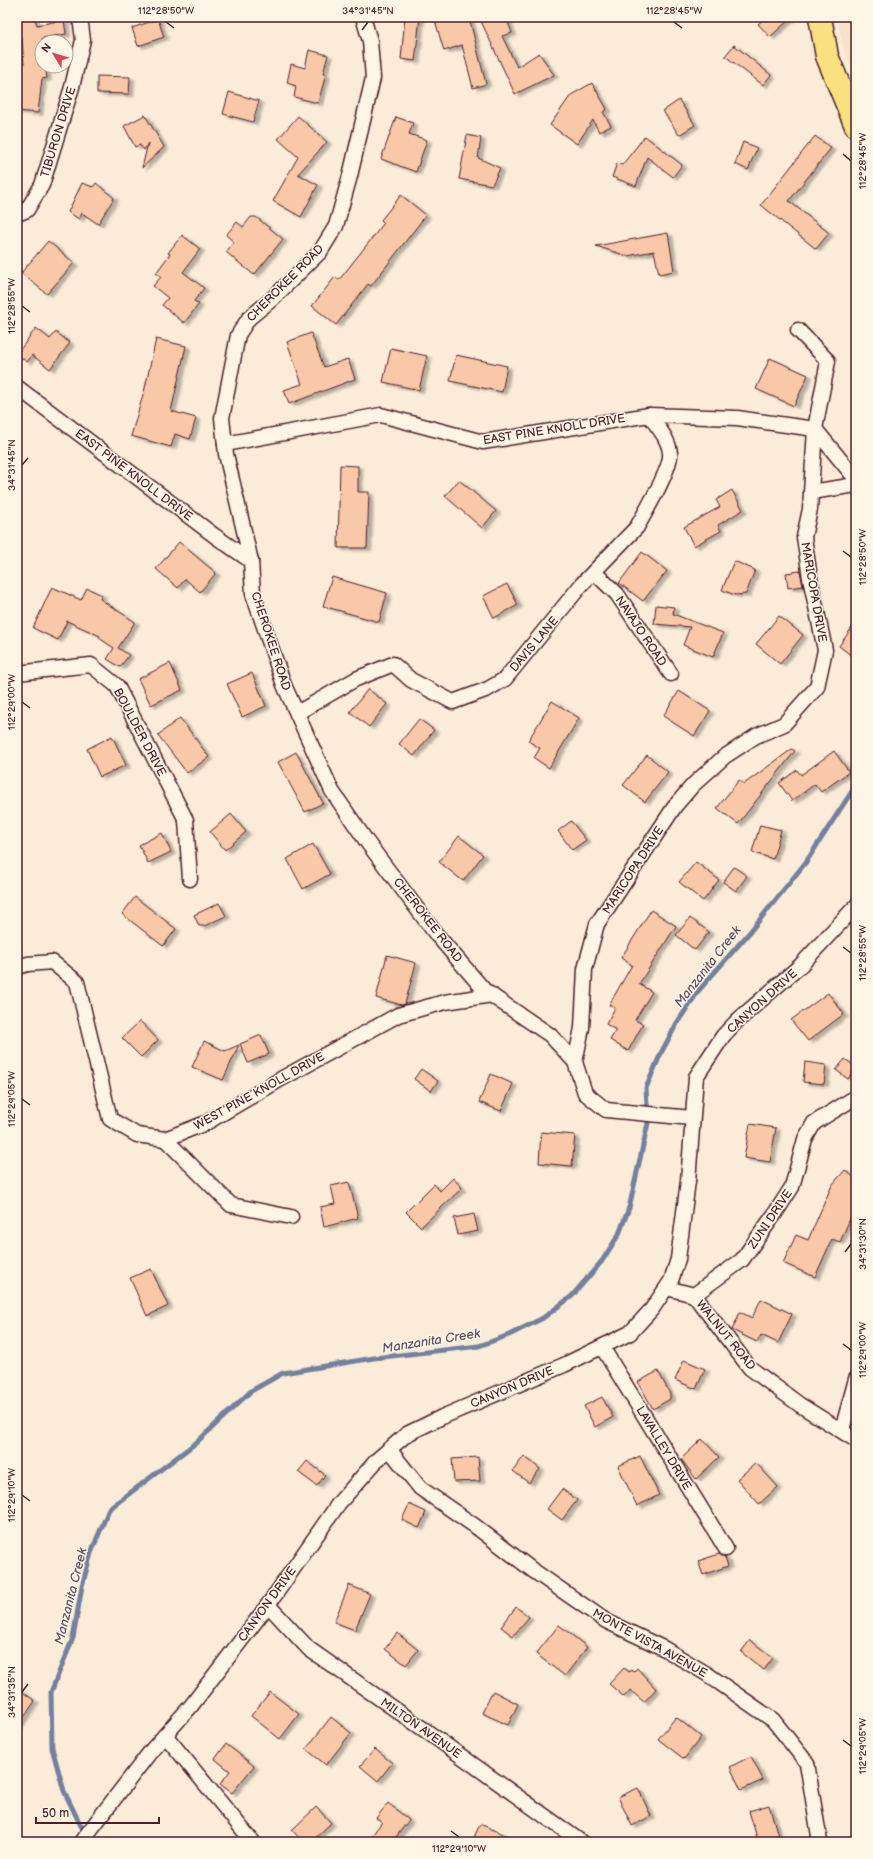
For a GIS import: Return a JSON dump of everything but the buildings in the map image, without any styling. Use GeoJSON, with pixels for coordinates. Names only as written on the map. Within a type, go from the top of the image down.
{"type":"FeatureCollection","features":[{"type":"Feature","properties":{"kind":"main road"},"geometry":{"type":"LineString","coordinates":[[820,17],[827,56],[856,126]]}},
{"type":"Feature","properties":{"kind":"street","name":"TIBURON DRIVE"},"geometry":{"type":"LineString","coordinates":[[17,214],[28,210],[42,185],[72,87],[83,40],[80,17]]}},
{"type":"Feature","properties":{"kind":"street","name":"CHEROKEE ROAD"},"geometry":{"type":"LineString","coordinates":[[363,17],[370,41],[373,78],[350,176],[336,226],[320,252],[271,300],[249,318],[238,335],[222,418],[225,444],[252,562],[253,594],[284,685],[332,791],[366,842],[436,934],[485,991],[550,1034],[575,1062],[585,1093],[606,1110],[692,1118]]}},
{"type":"Feature","properties":{"kind":"street","name":"MARICOPA DRIVE"},"geometry":{"type":"LineString","coordinates":[[575,1062],[582,1028],[585,968],[597,924],[675,806],[693,785],[724,757],[756,736],[784,724],[817,687],[824,650],[810,578],[804,537],[810,509],[815,430],[828,362],[798,330]]}},
{"type":"Feature","properties":{"kind":"street","name":"EAST PINE KNOLL DRIVE"},"geometry":{"type":"LineString","coordinates":[[17,387],[209,532],[252,562]]}},
{"type":"Feature","properties":{"kind":"street","name":"EAST PINE KNOLL DRIVE"},"geometry":{"type":"LineString","coordinates":[[225,444],[381,415],[483,442],[649,415],[737,418],[815,430]]}},
{"type":"Feature","properties":{"kind":"street","name":"DAVIS LANE"},"geometry":{"type":"LineString","coordinates":[[297,713],[356,679],[393,664],[411,680],[453,702],[488,689],[505,679],[594,572],[637,527],[666,469],[670,454],[665,437],[649,415]]}},
{"type":"Feature","properties":{"kind":"street"},"geometry":{"type":"LineString","coordinates":[[815,430],[856,479]]}},
{"type":"Feature","properties":{"kind":"street"},"geometry":{"type":"LineString","coordinates":[[811,492],[856,485]]}},
{"type":"Feature","properties":{"kind":"street","name":"NAVAJO ROAD"},"geometry":{"type":"LineString","coordinates":[[594,572],[617,594],[671,674]]}},
{"type":"Feature","properties":{"kind":"street","name":"BOULDER DRIVE"},"geometry":{"type":"LineString","coordinates":[[17,673],[91,666],[117,686],[186,820],[190,879]]}},
{"type":"Feature","properties":{"kind":"street","name":"CANYON DRIVE"},"geometry":{"type":"LineString","coordinates":[[81,1842],[165,1735],[191,1706],[268,1605],[340,1503],[378,1459],[407,1434],[442,1417],[602,1347],[630,1332],[652,1308],[671,1281],[678,1259],[688,1181],[696,1077],[723,1036],[737,1021],[800,966],[856,906]]}},
{"type":"Feature","properties":{"kind":"street","name":"WEST PINE KNOLL DRIVE"},"geometry":{"type":"LineString","coordinates":[[17,967],[28,964],[52,962],[77,982],[110,1119],[137,1135],[165,1139],[206,1123],[281,1079],[398,1015],[445,1002],[492,995]]}},
{"type":"Feature","properties":{"kind":"street","name":"ZUNI DRIVE"},"geometry":{"type":"LineString","coordinates":[[694,1295],[742,1260],[774,1215],[792,1187],[805,1139],[814,1123],[856,1097]]}},
{"type":"Feature","properties":{"kind":"street"},"geometry":{"type":"LineString","coordinates":[[165,1139],[231,1204],[291,1217]]}},
{"type":"Feature","properties":{"kind":"street","name":"WALNUT ROAD"},"geometry":{"type":"LineString","coordinates":[[667,1288],[694,1295],[750,1368],[800,1405],[856,1440]]}},
{"type":"Feature","properties":{"kind":"street","name":"LAVALLEY DRIVE"},"geometry":{"type":"LineString","coordinates":[[602,1347],[726,1549]]}},
{"type":"Feature","properties":{"kind":"street"},"geometry":{"type":"LineString","coordinates":[[842,1430],[856,1379]]}},
{"type":"Feature","properties":{"kind":"street","name":"MONTE VISTA AVENUE"},"geometry":{"type":"LineString","coordinates":[[389,1449],[420,1488],[475,1526],[531,1569],[606,1621],[665,1649],[707,1674],[773,1720],[807,1763],[820,1842]]}},
{"type":"Feature","properties":{"kind":"street","name":"MILTON AVENUE"},"geometry":{"type":"LineString","coordinates":[[268,1605],[309,1650],[429,1733],[581,1842]]}},
{"type":"Feature","properties":{"kind":"street"},"geometry":{"type":"LineString","coordinates":[[165,1735],[254,1842]]}},
{"type":"Feature","properties":{"kind":"shaded area"},"geometry":{"type":"Polygon","coordinates":[[[837,17],[856,17],[856,78],[843,47],[837,17]]]}},
{"type":"Feature","properties":{"kind":"waterway","name":"Manzanita Creek"},"geometry":{"type":"LineString","coordinates":[[93,1842],[89,1832],[81,1826],[64,1791],[52,1748],[51,1692],[73,1638],[82,1586],[91,1553],[109,1509],[197,1442],[251,1391],[283,1373],[374,1358],[479,1346],[509,1335],[543,1318],[572,1296],[602,1261],[619,1234],[629,1208],[648,1123],[646,1088],[661,1053],[677,1023],[699,990],[749,933],[806,862],[856,785]]}}]}
